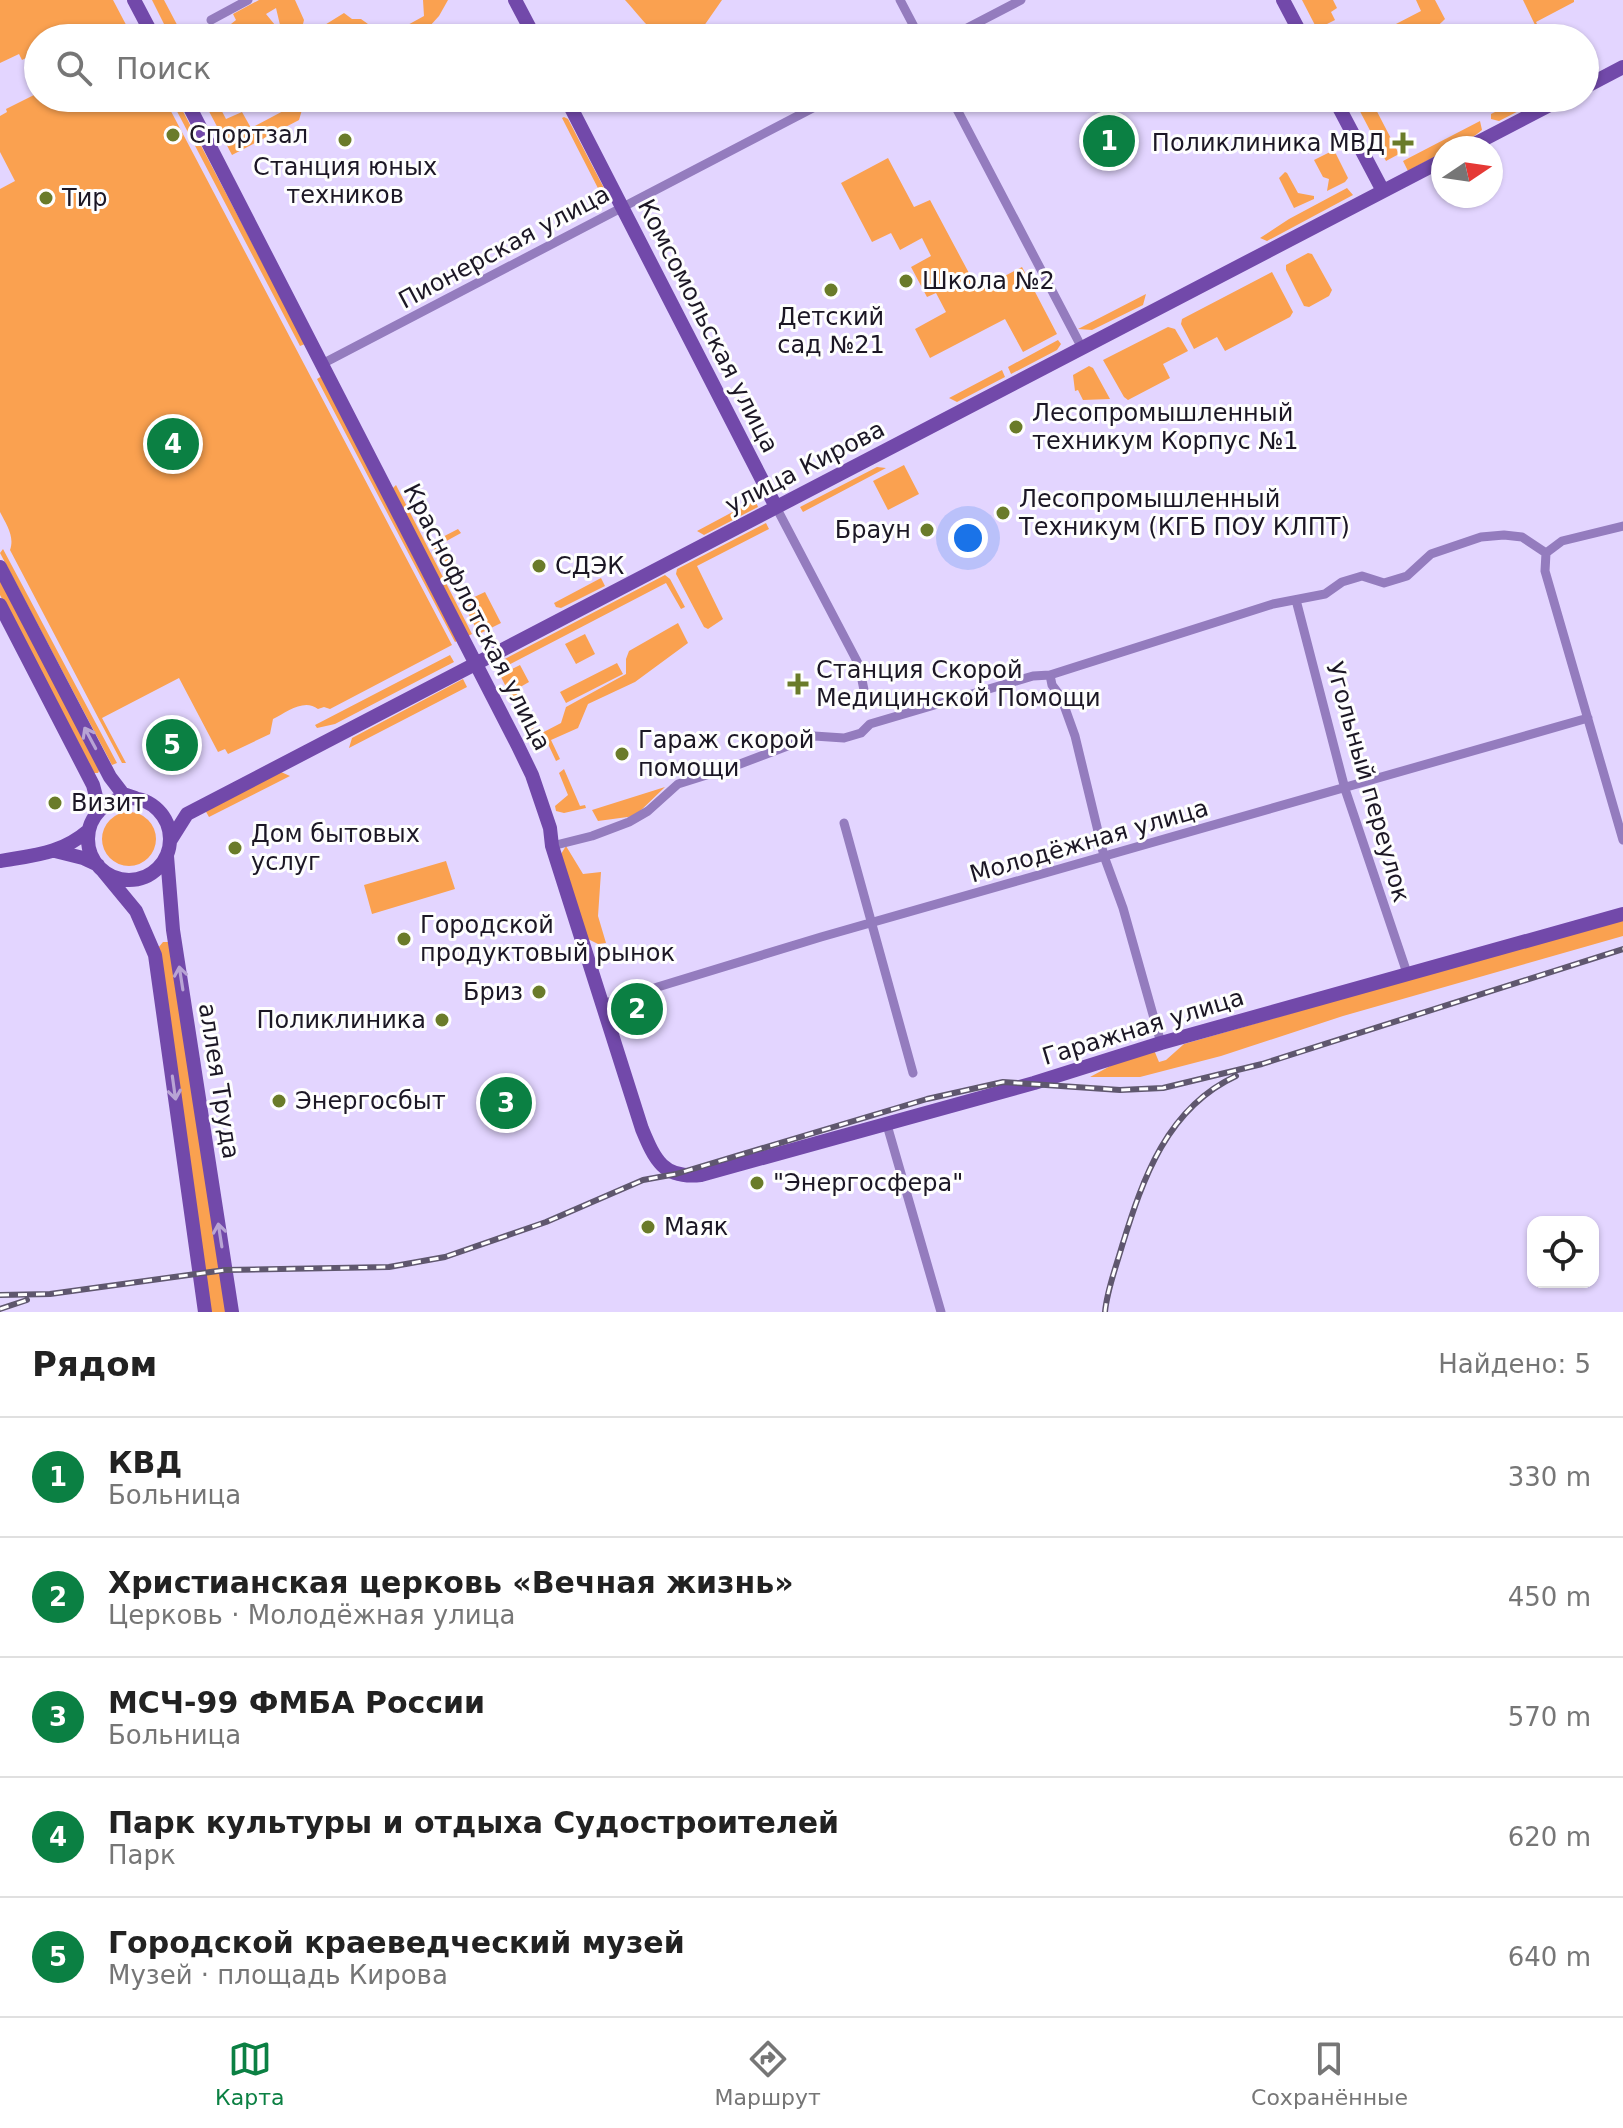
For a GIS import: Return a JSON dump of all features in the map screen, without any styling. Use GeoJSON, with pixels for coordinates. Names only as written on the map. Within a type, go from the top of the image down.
{"type":"FeatureCollection","features":[{"type":"Feature","properties":{"kind":"street"},"geometry":{"type":"LineString","coordinates":[[134,0],[147,24]]}},
{"type":"Feature","properties":{"kind":"street"},"geometry":{"type":"LineString","coordinates":[[211,20],[248,0]]}},
{"type":"Feature","properties":{"kind":"street"},"geometry":{"type":"LineString","coordinates":[[515,0],[528,24]]}},
{"type":"Feature","properties":{"kind":"street"},"geometry":{"type":"LineString","coordinates":[[900,0],[913,24]]}},
{"type":"Feature","properties":{"kind":"street"},"geometry":{"type":"LineString","coordinates":[[975,24],[1021,0]]}},
{"type":"Feature","properties":{"kind":"street"},"geometry":{"type":"LineString","coordinates":[[1283,0],[1296,24]]}},
{"type":"Feature","properties":{"kind":"street"},"geometry":{"type":"LineString","coordinates":[[1599,80],[1623,67]]}},
{"type":"Feature","properties":{"kind":"street","name":"Краснофлотская улица"},"geometry":{"type":"LineString","coordinates":[[192,112],[532,775],[642,1129],[655,1159],[676,1174]]}},
{"type":"Feature","properties":{"kind":"street","name":"Комсомольская улица"},"geometry":{"type":"LineString","coordinates":[[573,112],[859,665],[867,705]]}},
{"type":"Feature","properties":{"kind":"street","name":"Пионерская улица"},"geometry":{"type":"LineString","coordinates":[[322,364],[805,112]]}},
{"type":"Feature","properties":{"kind":"street"},"geometry":{"type":"LineString","coordinates":[[958,112],[1082,348]]}},
{"type":"Feature","properties":{"kind":"street"},"geometry":{"type":"LineString","coordinates":[[1341,112],[1383,191]]}},
{"type":"Feature","properties":{"kind":"street"},"geometry":{"type":"LineString","coordinates":[[1490,136],[1536,112]]}},
{"type":"Feature","properties":{"kind":"street","name":"улица Кирова"},"geometry":{"type":"LineString","coordinates":[[187,814],[1431,166]]}},
{"type":"Feature","properties":{"kind":"street"},"geometry":{"type":"LineString","coordinates":[[1623,526],[1562,541],[1546,553],[1545,571],[1623,840]]}},
{"type":"Feature","properties":{"kind":"street"},"geometry":{"type":"LineString","coordinates":[[552,846],[629,822],[648,811],[678,784],[814,736],[844,738],[861,733],[870,724],[1033,676],[1050,675],[1171,638],[1220,618],[1325,594],[1342,582],[1362,576],[1384,583],[1396,580],[1407,576],[1431,554],[1481,537],[1522,537],[1546,553]]}},
{"type":"Feature","properties":{"kind":"street"},"geometry":{"type":"LineString","coordinates":[[0,567],[110,777],[123,794],[169,813],[187,814],[153,873],[139,879],[124,880],[83,858],[54,851]]}},
{"type":"Feature","properties":{"kind":"street","name":"Угольный переулок"},"geometry":{"type":"LineString","coordinates":[[1296,600],[1345,789],[1407,973]]}},
{"type":"Feature","properties":{"kind":"street"},"geometry":{"type":"LineString","coordinates":[[0,605],[93,785],[98,804],[89,845],[100,868]]}},
{"type":"Feature","properties":{"kind":"street"},"geometry":{"type":"LineString","coordinates":[[1050,675],[1075,736],[1104,856],[1128,923],[1161,1043]]}},
{"type":"Feature","properties":{"kind":"street","name":"Молодёжная улица"},"geometry":{"type":"LineString","coordinates":[[602,1004],[753,957],[1588,718]]}},
{"type":"Feature","properties":{"kind":"street"},"geometry":{"type":"LineString","coordinates":[[0,861],[70,845],[113,801],[135,798]]}},
{"type":"Feature","properties":{"kind":"street"},"geometry":{"type":"LineString","coordinates":[[155,807],[165,819],[168,848]]}},
{"type":"Feature","properties":{"kind":"street"},"geometry":{"type":"LineString","coordinates":[[844,823],[913,1073]]}},
{"type":"Feature","properties":{"kind":"street","name":"аллея Труда"},"geometry":{"type":"LineString","coordinates":[[168,848],[173,930],[232,1312]]}},
{"type":"Feature","properties":{"kind":"street","name":"аллея Труда"},"geometry":{"type":"LineString","coordinates":[[100,868],[136,911],[155,955],[205,1312]]}},
{"type":"Feature","properties":{"kind":"street","name":"Гаражная улица"},"geometry":{"type":"LineString","coordinates":[[676,1174],[701,1175],[887,1125],[1161,1043],[1623,914]]}},
{"type":"Feature","properties":{"kind":"street"},"geometry":{"type":"LineString","coordinates":[[887,1125],[941,1312]]}},
{"type":"Feature","properties":{"kind":"shaded area"},"geometry":{"type":"Polygon","coordinates":[[[0,0],[113,0],[126,24],[24,24],[24,59],[19,54],[0,63],[0,0]]]}},
{"type":"Feature","properties":{"kind":"shaded area"},"geometry":{"type":"Polygon","coordinates":[[[152,0],[164,0],[177,24],[164,24],[152,0]]]}},
{"type":"Feature","properties":{"kind":"shaded area"},"geometry":{"type":"Polygon","coordinates":[[[259,0],[295,0],[304,20],[303,24],[280,24],[276,8],[266,14],[274,24],[231,24],[236,20],[233,14],[259,0]]]}},
{"type":"Feature","properties":{"kind":"shaded area"},"geometry":{"type":"Polygon","coordinates":[[[423,0],[448,0],[432,24],[409,24],[424,16],[423,0]]]}},
{"type":"Feature","properties":{"kind":"shaded area"},"geometry":{"type":"Polygon","coordinates":[[[625,0],[722,0],[705,24],[646,24],[625,0]]]}},
{"type":"Feature","properties":{"kind":"shaded area"},"geometry":{"type":"Polygon","coordinates":[[[1302,0],[1333,0],[1337,8],[1331,12],[1335,20],[1327,24],[1314,24],[1302,0]]]}},
{"type":"Feature","properties":{"kind":"shaded area"},"geometry":{"type":"Polygon","coordinates":[[[1416,0],[1435,0],[1445,19],[1439,24],[1396,24],[1421,11],[1416,0]]]}},
{"type":"Feature","properties":{"kind":"shaded area"},"geometry":{"type":"Polygon","coordinates":[[[1523,0],[1574,0],[1574,2],[1535,24],[1523,0]]]}},
{"type":"Feature","properties":{"kind":"shaded area"},"geometry":{"type":"Polygon","coordinates":[[[344,13],[352,19],[361,19],[368,24],[326,24],[344,13]]]}},
{"type":"Feature","properties":{"kind":"shaded area"},"geometry":{"type":"Polygon","coordinates":[[[24,100],[24,112],[171,112],[452,645],[330,709],[301,705],[290,710],[273,719],[270,734],[228,754],[225,749],[218,752],[179,678],[102,718],[126,763],[122,763],[10,550],[11,535],[0,512],[0,189],[15,181],[0,152],[0,116],[7,112],[6,109],[24,100]]]}},
{"type":"Feature","properties":{"kind":"shaded area"},"geometry":{"type":"Polygon","coordinates":[[[177,112],[183,112],[305,344],[300,346],[177,112]]]}},
{"type":"Feature","properties":{"kind":"shaded area"},"geometry":{"type":"Polygon","coordinates":[[[209,112],[222,112],[226,119],[242,112],[251,128],[281,112],[301,112],[299,120],[232,155],[209,112]]]}},
{"type":"Feature","properties":{"kind":"shaded area"},"geometry":{"type":"Polygon","coordinates":[[[1360,112],[1377,112],[1399,154],[1386,161],[1360,112]]]}},
{"type":"Feature","properties":{"kind":"shaded area"},"geometry":{"type":"Polygon","coordinates":[[[1517,112],[1499,121],[1491,119],[1491,114],[1517,112]]]}},
{"type":"Feature","properties":{"kind":"shaded area"},"geometry":{"type":"Polygon","coordinates":[[[562,118],[568,119],[606,192],[603,198],[562,118]]]}},
{"type":"Feature","properties":{"kind":"shaded area"},"geometry":{"type":"Polygon","coordinates":[[[1480,121],[1482,130],[1475,136],[1451,136],[1480,121]]]}},
{"type":"Feature","properties":{"kind":"shaded area"},"geometry":{"type":"Polygon","coordinates":[[[1431,146],[1431,159],[1408,171],[1403,161],[1431,146]]]}},
{"type":"Feature","properties":{"kind":"shaded area"},"geometry":{"type":"Polygon","coordinates":[[[1334,150],[1348,178],[1327,191],[1329,179],[1323,177],[1314,160],[1334,150]]]}},
{"type":"Feature","properties":{"kind":"shaded area"},"geometry":{"type":"Polygon","coordinates":[[[888,158],[914,207],[930,200],[978,290],[1022,267],[1057,334],[1023,352],[1005,319],[930,358],[915,329],[946,312],[936,293],[927,297],[911,267],[931,256],[922,238],[900,250],[891,233],[872,242],[841,183],[888,158]]]}},
{"type":"Feature","properties":{"kind":"shaded area"},"geometry":{"type":"Polygon","coordinates":[[[1285,172],[1298,193],[1314,196],[1314,199],[1294,208],[1279,178],[1285,172]]]}},
{"type":"Feature","properties":{"kind":"shaded area"},"geometry":{"type":"Polygon","coordinates":[[[1347,188],[1353,195],[1267,241],[1260,238],[1289,219],[1347,188]]]}},
{"type":"Feature","properties":{"kind":"shaded area"},"geometry":{"type":"Polygon","coordinates":[[[1308,253],[1312,254],[1332,290],[1329,296],[1309,307],[1304,306],[1286,270],[1286,265],[1308,253]]]}},
{"type":"Feature","properties":{"kind":"shaded area"},"geometry":{"type":"Polygon","coordinates":[[[1272,272],[1293,312],[1290,317],[1225,351],[1217,337],[1194,349],[1181,324],[1182,319],[1272,272]]]}},
{"type":"Feature","properties":{"kind":"shaded area"},"geometry":{"type":"Polygon","coordinates":[[[1146,294],[1143,305],[1092,330],[1078,329],[1146,294]]]}},
{"type":"Feature","properties":{"kind":"shaded area"},"geometry":{"type":"Polygon","coordinates":[[[1168,327],[1175,329],[1188,351],[1163,364],[1170,378],[1128,400],[1103,360],[1168,327]]]}},
{"type":"Feature","properties":{"kind":"shaded area"},"geometry":{"type":"Polygon","coordinates":[[[1058,340],[1061,344],[1057,350],[1011,374],[1008,367],[1058,340]]]}},
{"type":"Feature","properties":{"kind":"shaded area"},"geometry":{"type":"Polygon","coordinates":[[[1089,366],[1110,399],[1083,400],[1078,390],[1075,391],[1073,375],[1089,366]]]}},
{"type":"Feature","properties":{"kind":"shaded area"},"geometry":{"type":"Polygon","coordinates":[[[1002,370],[1005,377],[957,402],[949,398],[1002,370]]]}},
{"type":"Feature","properties":{"kind":"shaded area"},"geometry":{"type":"Polygon","coordinates":[[[322,376],[461,639],[455,642],[317,379],[322,376]]]}},
{"type":"Feature","properties":{"kind":"shaded area"},"geometry":{"type":"Polygon","coordinates":[[[904,465],[919,494],[888,510],[873,481],[904,465]]]}},
{"type":"Feature","properties":{"kind":"shaded area"},"geometry":{"type":"Polygon","coordinates":[[[877,467],[886,468],[803,512],[800,507],[877,467]]]}},
{"type":"Feature","properties":{"kind":"shaded area"},"geometry":{"type":"Polygon","coordinates":[[[396,485],[472,634],[466,637],[392,489],[396,485]]]}},
{"type":"Feature","properties":{"kind":"shaded area"},"geometry":{"type":"Polygon","coordinates":[[[755,500],[758,507],[704,535],[697,531],[755,500]]]}},
{"type":"Feature","properties":{"kind":"shaded area"},"geometry":{"type":"Polygon","coordinates":[[[766,523],[769,529],[697,566],[723,619],[708,629],[704,627],[676,574],[677,569],[766,523]]]}},
{"type":"Feature","properties":{"kind":"shaded area"},"geometry":{"type":"Polygon","coordinates":[[[458,529],[461,533],[441,544],[470,599],[485,592],[501,623],[479,634],[431,543],[458,529]]]}},
{"type":"Feature","properties":{"kind":"shaded area"},"geometry":{"type":"Polygon","coordinates":[[[3,549],[117,763],[112,765],[0,553],[3,549]]]}},
{"type":"Feature","properties":{"kind":"shaded area"},"geometry":{"type":"Polygon","coordinates":[[[665,575],[685,607],[681,609],[666,583],[499,670],[495,664],[665,575]]]}},
{"type":"Feature","properties":{"kind":"shaded area"},"geometry":{"type":"Polygon","coordinates":[[[601,578],[605,586],[561,608],[556,607],[554,603],[601,578]]]}},
{"type":"Feature","properties":{"kind":"shaded area"},"geometry":{"type":"Polygon","coordinates":[[[0,579],[100,769],[98,773],[93,773],[0,595],[0,579]]]}},
{"type":"Feature","properties":{"kind":"shaded area"},"geometry":{"type":"Polygon","coordinates":[[[678,623],[688,643],[635,682],[588,704],[578,728],[551,740],[560,759],[556,761],[548,744],[543,744],[538,735],[561,723],[566,707],[626,674],[629,651],[678,623]]]}},
{"type":"Feature","properties":{"kind":"shaded area"},"geometry":{"type":"Polygon","coordinates":[[[585,634],[595,654],[576,664],[565,644],[585,634]]]}},
{"type":"Feature","properties":{"kind":"shaded area"},"geometry":{"type":"Polygon","coordinates":[[[450,655],[454,662],[335,724],[317,728],[315,725],[450,655]]]}},
{"type":"Feature","properties":{"kind":"shaded area"},"geometry":{"type":"Polygon","coordinates":[[[617,663],[623,674],[566,703],[560,692],[617,663]]]}},
{"type":"Feature","properties":{"kind":"shaded area"},"geometry":{"type":"Polygon","coordinates":[[[520,665],[529,682],[515,690],[534,728],[528,731],[500,675],[520,665]]]}},
{"type":"Feature","properties":{"kind":"shaded area"},"geometry":{"type":"Polygon","coordinates":[[[463,679],[467,687],[349,748],[352,738],[463,679]]]}},
{"type":"Feature","properties":{"kind":"shaded area"},"geometry":{"type":"Polygon","coordinates":[[[564,769],[580,806],[585,805],[586,808],[564,813],[556,811],[555,806],[568,795],[559,773],[564,769]]]}},
{"type":"Feature","properties":{"kind":"shaded area"},"geometry":{"type":"Polygon","coordinates":[[[281,772],[290,776],[209,817],[205,810],[281,772]]]}},
{"type":"Feature","properties":{"kind":"shaded area"},"geometry":{"type":"Polygon","coordinates":[[[665,787],[635,816],[598,821],[592,810],[665,787]]]}},
{"type":"Feature","properties":{"kind":"shaded area"},"geometry":{"type":"Polygon","coordinates":[[[129,812],[148,820],[156,839],[148,858],[129,866],[110,858],[102,839],[110,820],[129,812]]]}},
{"type":"Feature","properties":{"kind":"shaded area"},"geometry":{"type":"Polygon","coordinates":[[[566,846],[583,874],[601,872],[598,916],[606,943],[598,944],[588,939],[561,854],[566,846]]]}},
{"type":"Feature","properties":{"kind":"shaded area"},"geometry":{"type":"Polygon","coordinates":[[[446,861],[455,889],[372,914],[364,885],[446,861]]]}},
{"type":"Feature","properties":{"kind":"shaded area"},"geometry":{"type":"Polygon","coordinates":[[[1623,918],[1623,936],[1343,1016],[1221,1056],[1140,1077],[1090,1077],[1114,1064],[1154,1050],[1159,1062],[1166,1060],[1184,1044],[1623,918]]]}},
{"type":"Feature","properties":{"kind":"shaded area"},"geometry":{"type":"Polygon","coordinates":[[[163,942],[169,942],[226,1312],[211,1312],[158,948],[163,942]]]}},
{"type":"Feature","properties":{"kind":"railway"},"geometry":{"type":"LineString","coordinates":[[0,1295],[50,1294],[225,1270],[389,1267],[445,1257],[546,1222],[643,1180],[676,1174],[927,1099],[1003,1082],[1120,1090],[1163,1088],[1262,1064],[1623,949]]}},
{"type":"Feature","properties":{"kind":"railway"},"geometry":{"type":"LineString","coordinates":[[1105,1312],[1130,1220],[1161,1148],[1192,1106],[1236,1076]]}},
{"type":"Feature","properties":{"kind":"railway"},"geometry":{"type":"LineString","coordinates":[[0,1309],[27,1300]]}},
{"type":"Feature","properties":{"kind":"place","name":"Спортзал"},"geometry":{"type":"Point","coordinates":[173,135]}},
{"type":"Feature","properties":{"kind":"place","name":"Станция юных техников"},"geometry":{"type":"Point","coordinates":[345,140]}},
{"type":"Feature","properties":{"kind":"place","name":"КВД"},"geometry":{"type":"Point","coordinates":[1109,141]}},
{"type":"Feature","properties":{"kind":"place","name":"Поликлиника МВД"},"geometry":{"type":"Point","coordinates":[1403,143]}},
{"type":"Feature","properties":{"kind":"place","name":"Тир"},"geometry":{"type":"Point","coordinates":[46,198]}},
{"type":"Feature","properties":{"kind":"place","name":"Школа №2"},"geometry":{"type":"Point","coordinates":[906,281]}},
{"type":"Feature","properties":{"kind":"place","name":"Детский сад №21"},"geometry":{"type":"Point","coordinates":[831,290]}},
{"type":"Feature","properties":{"kind":"place","name":"Лесопромышленный техникум Корпус №1"},"geometry":{"type":"Point","coordinates":[1016,427]}},
{"type":"Feature","properties":{"kind":"place","name":"Парк культуры и отдыха Судостроителей"},"geometry":{"type":"Point","coordinates":[173,444]}},
{"type":"Feature","properties":{"kind":"place","name":"Лесопромышленный Техникум (КГБ ПОУ КЛПТ)"},"geometry":{"type":"Point","coordinates":[1003,513]}},
{"type":"Feature","properties":{"kind":"place","name":"Браун"},"geometry":{"type":"Point","coordinates":[927,530]}},
{"type":"Feature","properties":{"kind":"place","name":"СДЭК"},"geometry":{"type":"Point","coordinates":[539,566]}},
{"type":"Feature","properties":{"kind":"place","name":"Станция Скорой Медицинской Помощи"},"geometry":{"type":"Point","coordinates":[798,684]}},
{"type":"Feature","properties":{"kind":"place","name":"Городской краеведческий музей"},"geometry":{"type":"Point","coordinates":[172,745]}},
{"type":"Feature","properties":{"kind":"place","name":"Гараж скорой помощи"},"geometry":{"type":"Point","coordinates":[622,754]}},
{"type":"Feature","properties":{"kind":"place","name":"Визит"},"geometry":{"type":"Point","coordinates":[55,803]}},
{"type":"Feature","properties":{"kind":"place","name":"Дом бытовых услуг"},"geometry":{"type":"Point","coordinates":[235,848]}},
{"type":"Feature","properties":{"kind":"place","name":"Городской продуктовый рынок"},"geometry":{"type":"Point","coordinates":[404,939]}},
{"type":"Feature","properties":{"kind":"place","name":"Бриз"},"geometry":{"type":"Point","coordinates":[539,992]}},
{"type":"Feature","properties":{"kind":"place","name":"Христианская церковь «Вечная жизнь»"},"geometry":{"type":"Point","coordinates":[637,1009]}},
{"type":"Feature","properties":{"kind":"place","name":"Поликлиника"},"geometry":{"type":"Point","coordinates":[442,1020]}},
{"type":"Feature","properties":{"kind":"place","name":"Энергосбыт"},"geometry":{"type":"Point","coordinates":[279,1101]}},
{"type":"Feature","properties":{"kind":"place","name":"МСЧ-99 ФМБА России"},"geometry":{"type":"Point","coordinates":[506,1103]}},
{"type":"Feature","properties":{"kind":"place","name":"\"Энергосфера\""},"geometry":{"type":"Point","coordinates":[757,1183]}},
{"type":"Feature","properties":{"kind":"place","name":"Маяк"},"geometry":{"type":"Point","coordinates":[648,1227]}}]}
